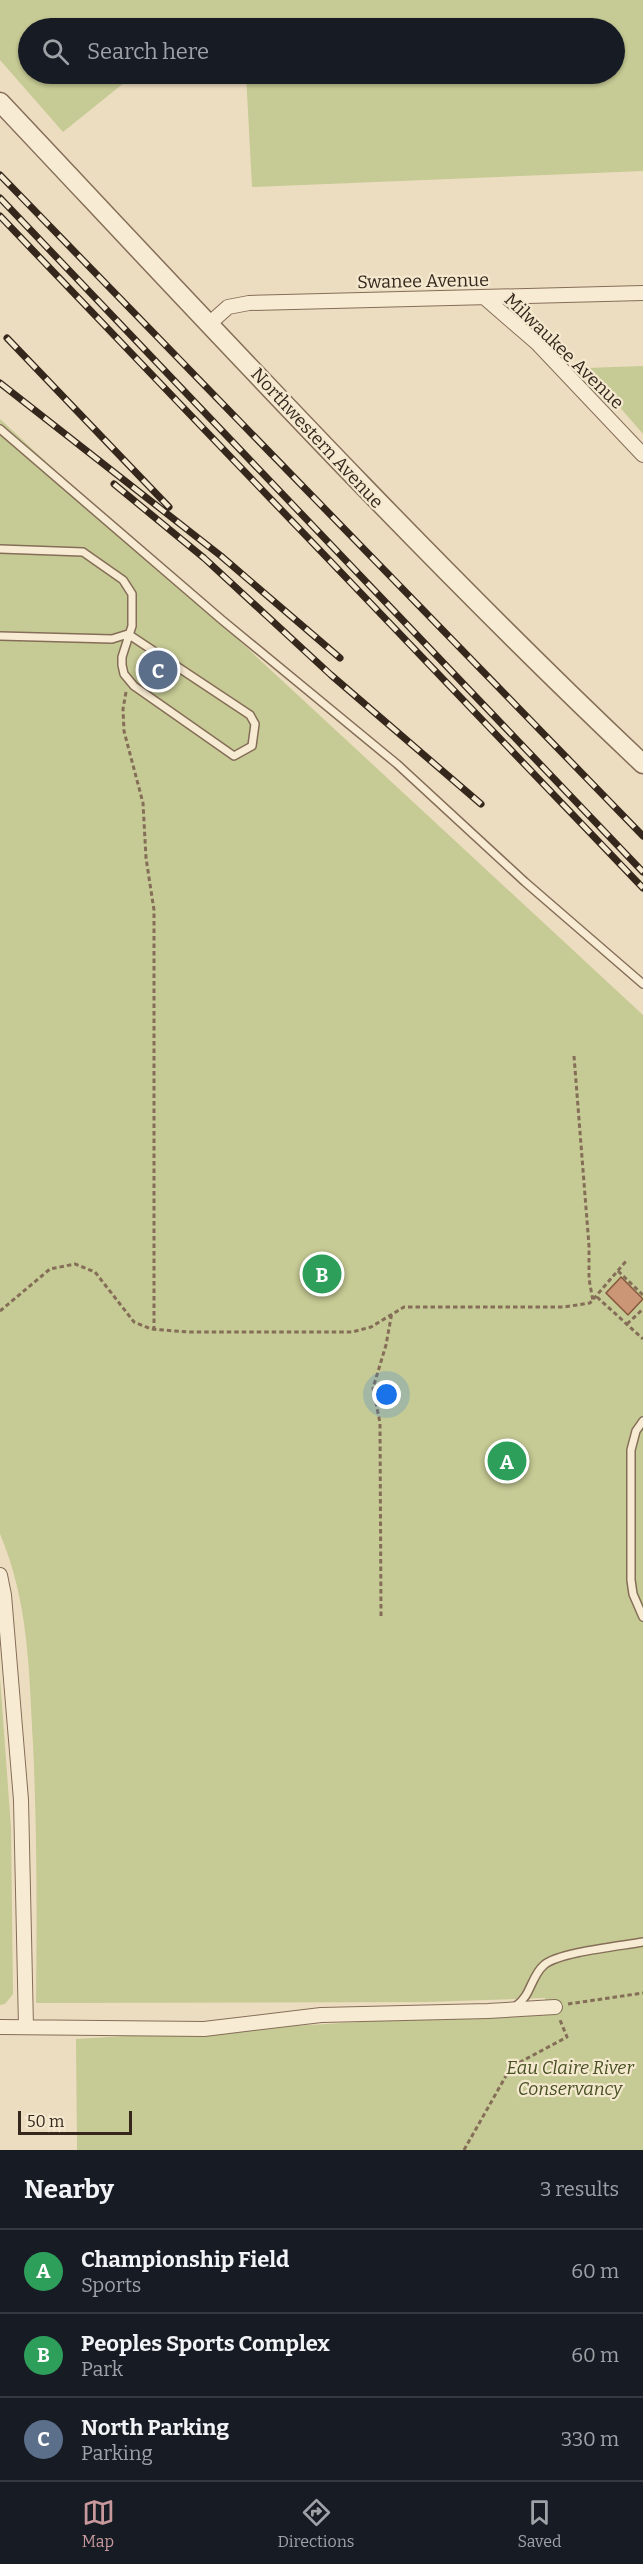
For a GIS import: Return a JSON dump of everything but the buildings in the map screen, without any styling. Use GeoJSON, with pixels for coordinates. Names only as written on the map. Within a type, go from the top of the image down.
{"type":"FeatureCollection","features":[{"type":"Feature","properties":{"kind":"street","name":"Northwestern Avenue"},"geometry":{"type":"LineString","coordinates":[[0,102],[381,506],[541,668],[643,764]]}},
{"type":"Feature","properties":{"kind":"street","name":"Swanee Avenue"},"geometry":{"type":"LineString","coordinates":[[209,324],[228,307],[249,303],[643,293]]}},
{"type":"Feature","properties":{"kind":"street","name":"Milwaukee Avenue"},"geometry":{"type":"LineString","coordinates":[[485,298],[537,343],[643,455]]}},
{"type":"Feature","properties":{"kind":"street"},"geometry":{"type":"LineString","coordinates":[[0,1575],[6,1618],[21,1793],[26,2027]]}},
{"type":"Feature","properties":{"kind":"street"},"geometry":{"type":"LineString","coordinates":[[0,2027],[204,2029],[321,2015],[481,2012],[513,2008],[555,2007]]}},
{"type":"Feature","properties":{"kind":"lane"},"geometry":{"type":"LineString","coordinates":[[0,429],[222,620],[397,764],[525,882],[643,984]]}},
{"type":"Feature","properties":{"kind":"lane"},"geometry":{"type":"LineString","coordinates":[[0,549],[83,552],[123,580],[132,594],[132,626],[128,634],[122,657],[122,665],[128,679],[134,686],[234,756],[252,746],[255,724],[250,715],[128,634]]}},
{"type":"Feature","properties":{"kind":"lane"},"geometry":{"type":"LineString","coordinates":[[0,636],[112,639],[128,634]]}},
{"type":"Feature","properties":{"kind":"lane"},"geometry":{"type":"LineString","coordinates":[[643,1421],[636,1431],[632,1445],[631,1580],[633,1593],[643,1617]]}},
{"type":"Feature","properties":{"kind":"lane"},"geometry":{"type":"LineString","coordinates":[[513,2008],[525,1998],[540,1969],[549,1961],[569,1955],[643,1942]]}},
{"type":"Feature","properties":{"kind":"path"},"geometry":{"type":"LineString","coordinates":[[128,679],[123,721],[143,803],[146,858],[154,922],[154,1330]]}},
{"type":"Feature","properties":{"kind":"path"},"geometry":{"type":"LineString","coordinates":[[574,1056],[590,1286],[593,1301]]}},
{"type":"Feature","properties":{"kind":"path"},"geometry":{"type":"LineString","coordinates":[[0,1311],[50,1269],[75,1264],[95,1272],[134,1322],[154,1330],[352,1332],[371,1327],[392,1312],[404,1307],[587,1305],[597,1297],[627,1260]]}},
{"type":"Feature","properties":{"kind":"path"},"geometry":{"type":"LineString","coordinates":[[618,1271],[643,1295]]}},
{"type":"Feature","properties":{"kind":"path"},"geometry":{"type":"LineString","coordinates":[[597,1297],[643,1339]]}},
{"type":"Feature","properties":{"kind":"path"},"geometry":{"type":"LineString","coordinates":[[627,1324],[643,1309]]}},
{"type":"Feature","properties":{"kind":"path"},"geometry":{"type":"LineString","coordinates":[[381,1616],[380,1423],[373,1388],[392,1312]]}},
{"type":"Feature","properties":{"kind":"path"},"geometry":{"type":"LineString","coordinates":[[464,2150],[511,2067],[567,2037],[555,2007],[643,1993]]}},
{"type":"Feature","properties":{"kind":"green space"},"geometry":{"type":"Polygon","coordinates":[[[0,0],[643,0],[643,171],[252,187],[247,84],[625,84],[625,18],[18,18],[18,81],[0,60],[0,0]]]}},
{"type":"Feature","properties":{"kind":"green space"},"geometry":{"type":"Polygon","coordinates":[[[21,84],[123,84],[63,132],[21,84]]]}},
{"type":"Feature","properties":{"kind":"green space"},"geometry":{"type":"Polygon","coordinates":[[[643,366],[643,434],[586,368],[643,366]]]}},
{"type":"Feature","properties":{"kind":"green space","name":"Eau Claire River Conservancy"},"geometry":{"type":"Polygon","coordinates":[[[0,419],[643,1015],[643,2150],[77,2150],[76,2039],[545,2011],[545,1998],[426,2002],[36,2003],[35,1809],[28,1663],[17,1586],[0,1534],[0,419]]]}},
{"type":"Feature","properties":{"kind":"green space"},"geometry":{"type":"Polygon","coordinates":[[[0,1677],[11,1828],[13,1994],[5,2004],[0,2005],[0,1677]]]}},
{"type":"Feature","properties":{"kind":"railway"},"geometry":{"type":"LineString","coordinates":[[0,175],[643,836]]}},
{"type":"Feature","properties":{"kind":"railway"},"geometry":{"type":"LineString","coordinates":[[0,198],[643,872]]}},
{"type":"Feature","properties":{"kind":"railway"},"geometry":{"type":"LineString","coordinates":[[0,216],[643,888]]}},
{"type":"Feature","properties":{"kind":"railway"},"geometry":{"type":"LineString","coordinates":[[7,338],[169,507]]}},
{"type":"Feature","properties":{"kind":"railway"},"geometry":{"type":"LineString","coordinates":[[0,383],[221,556],[340,658]]}},
{"type":"Feature","properties":{"kind":"railway"},"geometry":{"type":"LineString","coordinates":[[114,484],[204,558],[331,675],[481,804]]}},
{"type":"Feature","properties":{"kind":"place","name":"North Parking"},"geometry":{"type":"Point","coordinates":[158,670]}},
{"type":"Feature","properties":{"kind":"place","name":"Peoples Sports Complex"},"geometry":{"type":"Point","coordinates":[322,1274]}},
{"type":"Feature","properties":{"kind":"place","name":"Championship Field"},"geometry":{"type":"Point","coordinates":[507,1461]}}]}
